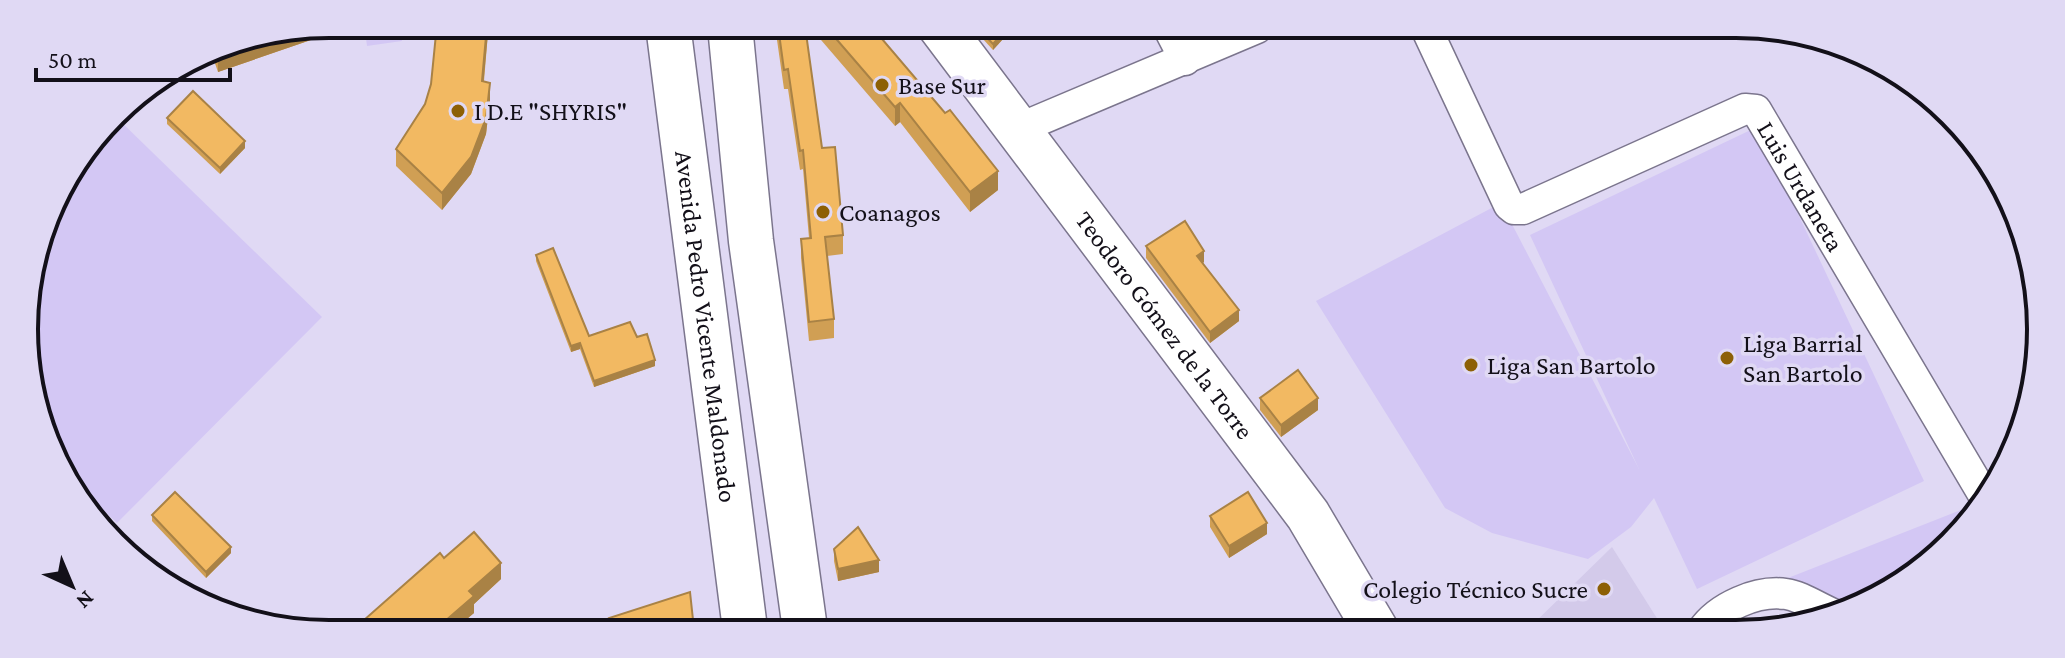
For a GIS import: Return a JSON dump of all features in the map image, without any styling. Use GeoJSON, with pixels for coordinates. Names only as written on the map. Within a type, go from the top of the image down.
{"type":"FeatureCollection","features":[{"type":"Feature","properties":{"kind":"main road","name":"Avenida Pedro Vicente Maldonado"},"geometry":{"type":"LineString","coordinates":[[670,38],[744,620]]}},
{"type":"Feature","properties":{"kind":"main road","name":"Avenida Pedro Vicente Maldonado"},"geometry":{"type":"LineString","coordinates":[[731,38],[751,241],[804,620]]}},
{"type":"Feature","properties":{"kind":"main road","name":"Teodoro Gómez de la Torre"},"geometry":{"type":"LineString","coordinates":[[949,38],[1308,515],[1370,620]]}},
{"type":"Feature","properties":{"kind":"street"},"geometry":{"type":"LineString","coordinates":[[1174,38],[1185,60]]}},
{"type":"Feature","properties":{"kind":"street"},"geometry":{"type":"LineString","coordinates":[[1018,129],[1234,38]]}},
{"type":"Feature","properties":{"kind":"street","name":"Luis Urdaneta"},"geometry":{"type":"LineString","coordinates":[[1431,38],[1509,205],[1514,209],[1523,209],[1745,109],[1756,110],[1980,488]]}},
{"type":"Feature","properties":{"kind":"street"},"geometry":{"type":"LineString","coordinates":[[1712,620],[1761,595],[1789,594],[1819,608]]}},
{"type":"Feature","properties":{"kind":"shaded area"},"geometry":{"type":"Polygon","coordinates":[[[366,38],[401,38],[402,41],[367,46],[366,38]]]}},
{"type":"Feature","properties":{"kind":"shaded area"},"geometry":{"type":"Polygon","coordinates":[[[123,123],[322,317],[117,523],[87,491],[53,423],[40,367],[38,329],[40,291],[53,235],[77,183],[123,123]]]}},
{"type":"Feature","properties":{"kind":"shaded area","name":"Liga Barrial San Bartolo"},"geometry":{"type":"Polygon","coordinates":[[[1757,127],[1924,481],[1697,589],[1654,498],[1631,527],[1588,559],[1492,533],[1445,508],[1316,301],[1501,203],[1639,469],[1530,235],[1757,127]]]}},
{"type":"Feature","properties":{"kind":"shaded area"},"geometry":{"type":"Polygon","coordinates":[[[1965,508],[1942,535],[1913,560],[1882,581],[1838,602],[1788,578],[1965,508]]]}},
{"type":"Feature","properties":{"kind":"shaded area","name":"Colegio Técnico Sucre"},"geometry":{"type":"Polygon","coordinates":[[[1612,547],[1658,620],[1537,620],[1612,547]]]}},
{"type":"Feature","properties":{"kind":"building","name":"I D.E \"SHYRIS\""},"geometry":{"type":"Polygon","coordinates":[[[436,38],[486,38],[482,81],[490,83],[486,118],[471,157],[442,193],[396,149],[425,104],[431,84],[436,38]]]}},
{"type":"Feature","properties":{"kind":"building"},"geometry":{"type":"Polygon","coordinates":[[[780,38],[807,38],[822,148],[835,147],[843,235],[825,237],[834,319],[809,322],[801,239],[811,238],[803,150],[800,151],[788,69],[784,70],[780,38]]]}},
{"type":"Feature","properties":{"kind":"building"},"geometry":{"type":"Polygon","coordinates":[[[835,38],[881,38],[945,113],[950,110],[998,171],[970,192],[900,103],[895,107],[835,38]]]}},
{"type":"Feature","properties":{"kind":"building"},"geometry":{"type":"Polygon","coordinates":[[[193,91],[245,141],[220,168],[167,118],[193,91]]]}},
{"type":"Feature","properties":{"kind":"building"},"geometry":{"type":"Polygon","coordinates":[[[1185,221],[1204,251],[1197,256],[1239,310],[1210,332],[1146,246],[1185,221]]]}},
{"type":"Feature","properties":{"kind":"building"},"geometry":{"type":"Polygon","coordinates":[[[553,248],[589,336],[630,322],[637,337],[647,334],[655,360],[594,381],[580,343],[571,346],[536,255],[553,248]]]}},
{"type":"Feature","properties":{"kind":"building"},"geometry":{"type":"Polygon","coordinates":[[[1298,370],[1318,398],[1281,425],[1260,398],[1298,370]]]}},
{"type":"Feature","properties":{"kind":"building"},"geometry":{"type":"Polygon","coordinates":[[[175,492],[231,547],[206,572],[152,515],[175,492]]]}},
{"type":"Feature","properties":{"kind":"building"},"geometry":{"type":"Polygon","coordinates":[[[1248,492],[1267,523],[1229,546],[1210,516],[1248,492]]]}},
{"type":"Feature","properties":{"kind":"building"},"geometry":{"type":"Polygon","coordinates":[[[858,527],[879,560],[838,569],[834,549],[858,527]]]}},
{"type":"Feature","properties":{"kind":"building"},"geometry":{"type":"Polygon","coordinates":[[[474,532],[501,563],[469,591],[474,596],[446,620],[364,620],[440,553],[444,558],[474,532]]]}},
{"type":"Feature","properties":{"kind":"building"},"geometry":{"type":"Polygon","coordinates":[[[690,592],[693,620],[609,618],[690,592]]]}},
{"type":"Feature","properties":{"kind":"place","name":"Base Sur"},"geometry":{"type":"Point","coordinates":[882,85]}},
{"type":"Feature","properties":{"kind":"place","name":"I D.E \"SHYRIS\""},"geometry":{"type":"Point","coordinates":[458,111]}},
{"type":"Feature","properties":{"kind":"place","name":"Coanagos"},"geometry":{"type":"Point","coordinates":[823,212]}},
{"type":"Feature","properties":{"kind":"place","name":"Liga Barrial San Bartolo"},"geometry":{"type":"Point","coordinates":[1727,358]}},
{"type":"Feature","properties":{"kind":"place","name":"Liga San Bartolo"},"geometry":{"type":"Point","coordinates":[1471,365]}},
{"type":"Feature","properties":{"kind":"place","name":"Colegio Técnico Sucre"},"geometry":{"type":"Point","coordinates":[1604,589]}}]}
